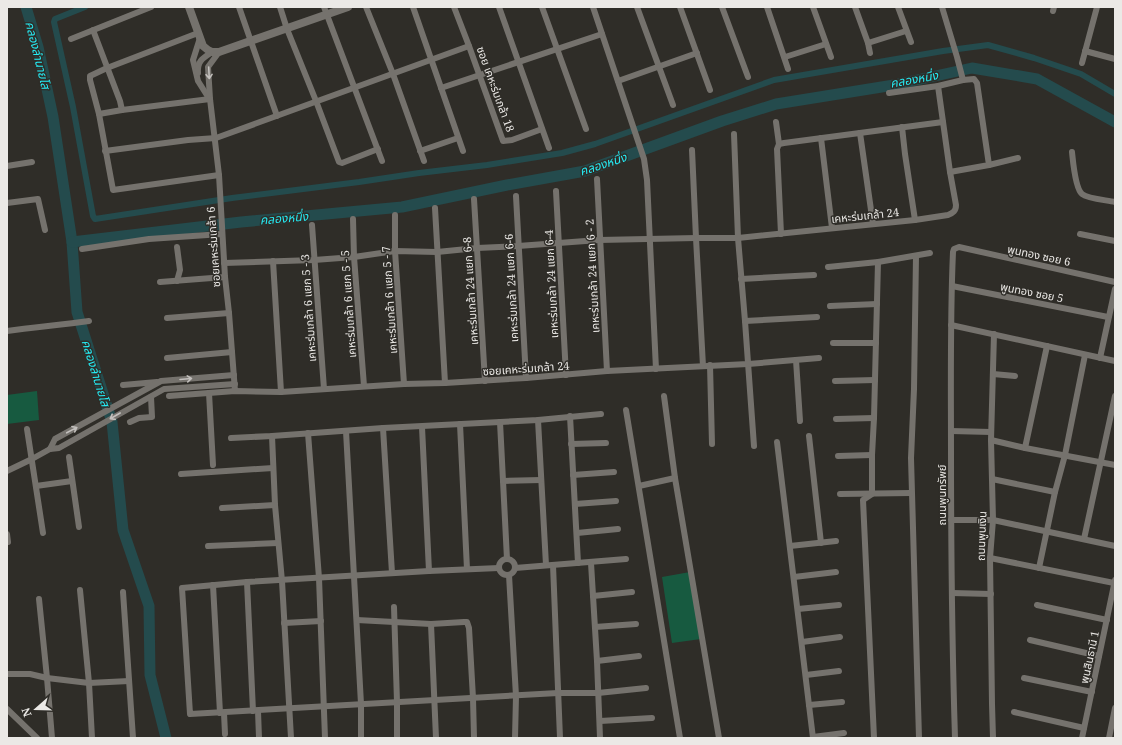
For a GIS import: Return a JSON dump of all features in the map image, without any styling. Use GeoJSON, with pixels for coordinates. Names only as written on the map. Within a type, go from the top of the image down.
{"type":"FeatureCollection","features":[{"type":"Feature","properties":{"kind":"street"},"geometry":{"type":"LineString","coordinates":[[71,39],[151,7]]}},
{"type":"Feature","properties":{"kind":"street"},"geometry":{"type":"LineString","coordinates":[[189,7],[203,46],[208,50],[216,52]]}},
{"type":"Feature","properties":{"kind":"street"},"geometry":{"type":"LineString","coordinates":[[239,7],[277,116]]}},
{"type":"Feature","properties":{"kind":"street"},"geometry":{"type":"LineString","coordinates":[[280,7],[287,29],[339,162],[342,163],[378,149]]}},
{"type":"Feature","properties":{"kind":"street"},"geometry":{"type":"LineString","coordinates":[[198,81],[198,64],[204,58],[216,52],[287,29],[325,11],[348,7]]}},
{"type":"Feature","properties":{"kind":"street"},"geometry":{"type":"LineString","coordinates":[[366,7],[393,74],[424,161]]}},
{"type":"Feature","properties":{"kind":"street"},"geometry":{"type":"LineString","coordinates":[[413,7],[463,151]]}},
{"type":"Feature","properties":{"kind":"street","name":"ซอย เคหะร่มเกล้า 18"},"geometry":{"type":"LineString","coordinates":[[454,7],[503,141],[512,140],[542,129]]}},
{"type":"Feature","properties":{"kind":"street"},"geometry":{"type":"LineString","coordinates":[[499,7],[549,148]]}},
{"type":"Feature","properties":{"kind":"street"},"geometry":{"type":"LineString","coordinates":[[542,7],[586,129]]}},
{"type":"Feature","properties":{"kind":"street"},"geometry":{"type":"LineString","coordinates":[[593,7],[644,159],[647,180],[656,368]]}},
{"type":"Feature","properties":{"kind":"street"},"geometry":{"type":"LineString","coordinates":[[637,7],[673,104]]}},
{"type":"Feature","properties":{"kind":"street"},"geometry":{"type":"LineString","coordinates":[[680,7],[710,90]]}},
{"type":"Feature","properties":{"kind":"street"},"geometry":{"type":"LineString","coordinates":[[722,7],[748,77]]}},
{"type":"Feature","properties":{"kind":"street"},"geometry":{"type":"LineString","coordinates":[[768,7],[788,69]]}},
{"type":"Feature","properties":{"kind":"street"},"geometry":{"type":"LineString","coordinates":[[813,7],[832,58]]}},
{"type":"Feature","properties":{"kind":"street"},"geometry":{"type":"LineString","coordinates":[[855,7],[870,52]]}},
{"type":"Feature","properties":{"kind":"street"},"geometry":{"type":"LineString","coordinates":[[898,7],[911,42]]}},
{"type":"Feature","properties":{"kind":"street"},"geometry":{"type":"LineString","coordinates":[[942,7],[963,79]]}},
{"type":"Feature","properties":{"kind":"street"},"geometry":{"type":"LineString","coordinates":[[1082,62],[1097,7]]}},
{"type":"Feature","properties":{"kind":"street"},"geometry":{"type":"LineString","coordinates":[[325,11],[382,161]]}},
{"type":"Feature","properties":{"kind":"street"},"geometry":{"type":"LineString","coordinates":[[93,30],[122,110]]}},
{"type":"Feature","properties":{"kind":"street"},"geometry":{"type":"LineString","coordinates":[[868,43],[906,31]]}},
{"type":"Feature","properties":{"kind":"street"},"geometry":{"type":"LineString","coordinates":[[441,88],[602,34]]}},
{"type":"Feature","properties":{"kind":"street"},"geometry":{"type":"LineString","coordinates":[[199,35],[107,68],[90,77],[113,190],[219,175]]}},
{"type":"Feature","properties":{"kind":"street","name":"ซอยเคหะร่มเกล้า 6"},"geometry":{"type":"LineString","coordinates":[[199,35],[193,60],[198,81],[210,100]]}},
{"type":"Feature","properties":{"kind":"street"},"geometry":{"type":"LineString","coordinates":[[785,57],[826,44]]}},
{"type":"Feature","properties":{"kind":"street"},"geometry":{"type":"LineString","coordinates":[[105,151],[188,140],[216,138],[469,46]]}},
{"type":"Feature","properties":{"kind":"street"},"geometry":{"type":"LineString","coordinates":[[1085,51],[1115,60]]}},
{"type":"Feature","properties":{"kind":"street","name":"ซอยเคหะร่มเกล้า 6"},"geometry":{"type":"LineString","coordinates":[[216,52],[208,67],[210,100],[216,138],[225,277],[235,391]]}},
{"type":"Feature","properties":{"kind":"street"},"geometry":{"type":"LineString","coordinates":[[618,81],[697,53]]}},
{"type":"Feature","properties":{"kind":"street"},"geometry":{"type":"LineString","coordinates":[[889,93],[938,86],[963,79],[974,80],[977,83],[989,165]]}},
{"type":"Feature","properties":{"kind":"street","name":"เคหะร่มเกล้า 24"},"geometry":{"type":"LineString","coordinates":[[224,263],[314,260],[354,257],[395,251],[437,252],[600,240],[738,238],[915,220],[948,215],[956,210],[956,205],[938,86]]}},
{"type":"Feature","properties":{"kind":"street"},"geometry":{"type":"LineString","coordinates":[[98,114],[210,100]]}},
{"type":"Feature","properties":{"kind":"street"},"geometry":{"type":"LineString","coordinates":[[776,122],[779,144],[777,149],[781,234]]}},
{"type":"Feature","properties":{"kind":"street"},"geometry":{"type":"LineString","coordinates":[[779,144],[943,122]]}},
{"type":"Feature","properties":{"kind":"street"},"geometry":{"type":"LineString","coordinates":[[902,127],[915,220]]}},
{"type":"Feature","properties":{"kind":"street"},"geometry":{"type":"LineString","coordinates":[[860,133],[873,224]]}},
{"type":"Feature","properties":{"kind":"street"},"geometry":{"type":"LineString","coordinates":[[734,134],[738,238],[754,446]]}},
{"type":"Feature","properties":{"kind":"street"},"geometry":{"type":"LineString","coordinates":[[420,152],[458,138]]}},
{"type":"Feature","properties":{"kind":"street"},"geometry":{"type":"LineString","coordinates":[[821,138],[832,228]]}},
{"type":"Feature","properties":{"kind":"street"},"geometry":{"type":"LineString","coordinates":[[692,150],[702,366]]}},
{"type":"Feature","properties":{"kind":"street"},"geometry":{"type":"LineString","coordinates":[[1072,152],[1078,188],[1081,194],[1088,197],[1115,202]]}},
{"type":"Feature","properties":{"kind":"street"},"geometry":{"type":"LineString","coordinates":[[950,172],[1018,158]]}},
{"type":"Feature","properties":{"kind":"street"},"geometry":{"type":"LineString","coordinates":[[7,166],[32,162]]}},
{"type":"Feature","properties":{"kind":"street","name":"เคหะร่มเกล้า 24 แยก 6 - 2"},"geometry":{"type":"LineString","coordinates":[[597,179],[607,372]]}},
{"type":"Feature","properties":{"kind":"street","name":"เคหะร่มเกล้า 24 แยก 6-4"},"geometry":{"type":"LineString","coordinates":[[556,191],[566,375]]}},
{"type":"Feature","properties":{"kind":"street","name":"เคหะร่มเกล้า 24 แยก 6-6"},"geometry":{"type":"LineString","coordinates":[[516,196],[526,378]]}},
{"type":"Feature","properties":{"kind":"street"},"geometry":{"type":"LineString","coordinates":[[7,203],[38,199],[45,230]]}},
{"type":"Feature","properties":{"kind":"street","name":"เคหะร่มเกล้า 24 แยก 6-8"},"geometry":{"type":"LineString","coordinates":[[474,200],[486,381]]}},
{"type":"Feature","properties":{"kind":"street"},"geometry":{"type":"LineString","coordinates":[[435,208],[445,383]]}},
{"type":"Feature","properties":{"kind":"street","name":"เคหะร่มเกล้า 6 แยก 5 - 7"},"geometry":{"type":"LineString","coordinates":[[395,215],[395,251],[404,384]]}},
{"type":"Feature","properties":{"kind":"street","name":"เคหะร่มเกล้า 6 แยก 5 - 5"},"geometry":{"type":"LineString","coordinates":[[353,219],[354,257],[364,386]]}},
{"type":"Feature","properties":{"kind":"street","name":"เคหะร่มเกล้า 6 แยก 5 - 3"},"geometry":{"type":"LineString","coordinates":[[312,225],[324,390]]}},
{"type":"Feature","properties":{"kind":"street"},"geometry":{"type":"LineString","coordinates":[[82,249],[222,232]]}},
{"type":"Feature","properties":{"kind":"street"},"geometry":{"type":"LineString","coordinates":[[1080,234],[1115,241]]}},
{"type":"Feature","properties":{"kind":"street"},"geometry":{"type":"LineString","coordinates":[[177,246],[180,270],[177,281]]}},
{"type":"Feature","properties":{"kind":"street","name":"พูนทอง ซอย 6"},"geometry":{"type":"LineString","coordinates":[[956,249],[1115,282]]}},
{"type":"Feature","properties":{"kind":"street","name":"ถนนพูนทรัพย์"},"geometry":{"type":"LineString","coordinates":[[955,738],[952,646],[951,325],[952,286],[956,249]]}},
{"type":"Feature","properties":{"kind":"street"},"geometry":{"type":"LineString","coordinates":[[828,267],[878,262],[930,253]]}},
{"type":"Feature","properties":{"kind":"street"},"geometry":{"type":"LineString","coordinates":[[916,256],[911,493],[919,738]]}},
{"type":"Feature","properties":{"kind":"street"},"geometry":{"type":"LineString","coordinates":[[273,261],[281,392]]}},
{"type":"Feature","properties":{"kind":"street"},"geometry":{"type":"LineString","coordinates":[[872,494],[878,262]]}},
{"type":"Feature","properties":{"kind":"street"},"geometry":{"type":"LineString","coordinates":[[741,279],[814,275]]}},
{"type":"Feature","properties":{"kind":"street"},"geometry":{"type":"LineString","coordinates":[[160,282],[225,277]]}},
{"type":"Feature","properties":{"kind":"street","name":"พูนทอง ซอย 5"},"geometry":{"type":"LineString","coordinates":[[952,286],[1108,318]]}},
{"type":"Feature","properties":{"kind":"street"},"geometry":{"type":"LineString","coordinates":[[1100,358],[1115,289]]}},
{"type":"Feature","properties":{"kind":"street"},"geometry":{"type":"LineString","coordinates":[[830,306],[877,304]]}},
{"type":"Feature","properties":{"kind":"street"},"geometry":{"type":"LineString","coordinates":[[167,318],[229,313]]}},
{"type":"Feature","properties":{"kind":"street"},"geometry":{"type":"LineString","coordinates":[[745,321],[816,317]]}},
{"type":"Feature","properties":{"kind":"street"},"geometry":{"type":"LineString","coordinates":[[7,332],[26,328],[89,321]]}},
{"type":"Feature","properties":{"kind":"street"},"geometry":{"type":"LineString","coordinates":[[951,325],[1115,361]]}},
{"type":"Feature","properties":{"kind":"street","name":"ถนนพูนเงิน"},"geometry":{"type":"LineString","coordinates":[[993,738],[990,558],[993,520],[991,432],[994,334]]}},
{"type":"Feature","properties":{"kind":"street"},"geometry":{"type":"LineString","coordinates":[[833,343],[876,343]]}},
{"type":"Feature","properties":{"kind":"street"},"geometry":{"type":"LineString","coordinates":[[1025,448],[1047,346]]}},
{"type":"Feature","properties":{"kind":"street"},"geometry":{"type":"LineString","coordinates":[[167,358],[232,352]]}},
{"type":"Feature","properties":{"kind":"street"},"geometry":{"type":"LineString","coordinates":[[1039,568],[1046,531],[1065,455],[1085,355]]}},
{"type":"Feature","properties":{"kind":"street","name":"ซอยเคหะร่มเกล้า 24"},"geometry":{"type":"LineString","coordinates":[[169,396],[235,391],[281,392],[364,386],[486,381],[656,368],[748,364],[819,358]]}},
{"type":"Feature","properties":{"kind":"street"},"geometry":{"type":"LineString","coordinates":[[796,360],[800,421]]}},
{"type":"Feature","properties":{"kind":"street"},"geometry":{"type":"LineString","coordinates":[[710,365],[712,444]]}},
{"type":"Feature","properties":{"kind":"street"},"geometry":{"type":"LineString","coordinates":[[993,374],[1015,376]]}},
{"type":"Feature","properties":{"kind":"street"},"geometry":{"type":"LineString","coordinates":[[123,385],[234,375]]}},
{"type":"Feature","properties":{"kind":"street"},"geometry":{"type":"LineString","coordinates":[[835,381],[875,380]]}},
{"type":"Feature","properties":{"kind":"street"},"geometry":{"type":"LineString","coordinates":[[50,449],[55,439],[161,381]]}},
{"type":"Feature","properties":{"kind":"street"},"geometry":{"type":"LineString","coordinates":[[7,471],[50,449],[59,448],[164,389],[234,384]]}},
{"type":"Feature","properties":{"kind":"street"},"geometry":{"type":"LineString","coordinates":[[153,386],[157,393]]}},
{"type":"Feature","properties":{"kind":"street"},"geometry":{"type":"LineString","coordinates":[[209,393],[213,465]]}},
{"type":"Feature","properties":{"kind":"street"},"geometry":{"type":"LineString","coordinates":[[664,396],[719,738]]}},
{"type":"Feature","properties":{"kind":"street"},"geometry":{"type":"LineString","coordinates":[[1084,539],[1115,396]]}},
{"type":"Feature","properties":{"kind":"street"},"geometry":{"type":"LineString","coordinates":[[130,422],[139,418],[152,417],[151,397]]}},
{"type":"Feature","properties":{"kind":"street"},"geometry":{"type":"LineString","coordinates":[[626,410],[680,738]]}},
{"type":"Feature","properties":{"kind":"street"},"geometry":{"type":"LineString","coordinates":[[231,438],[538,420],[601,414]]}},
{"type":"Feature","properties":{"kind":"street"},"geometry":{"type":"LineString","coordinates":[[570,416],[578,564]]}},
{"type":"Feature","properties":{"kind":"street"},"geometry":{"type":"LineString","coordinates":[[836,419],[874,418]]}},
{"type":"Feature","properties":{"kind":"street"},"geometry":{"type":"LineString","coordinates":[[538,420],[546,565]]}},
{"type":"Feature","properties":{"kind":"street"},"geometry":{"type":"LineString","coordinates":[[500,422],[507,559]]}},
{"type":"Feature","properties":{"kind":"street"},"geometry":{"type":"LineString","coordinates":[[460,424],[468,569]]}},
{"type":"Feature","properties":{"kind":"street"},"geometry":{"type":"LineString","coordinates":[[422,427],[429,571]]}},
{"type":"Feature","properties":{"kind":"street"},"geometry":{"type":"LineString","coordinates":[[383,428],[392,573]]}},
{"type":"Feature","properties":{"kind":"street"},"geometry":{"type":"LineString","coordinates":[[27,429],[43,533]]}},
{"type":"Feature","properties":{"kind":"street"},"geometry":{"type":"LineString","coordinates":[[346,431],[357,620],[361,738]]}},
{"type":"Feature","properties":{"kind":"street"},"geometry":{"type":"LineString","coordinates":[[951,431],[991,432]]}},
{"type":"Feature","properties":{"kind":"street"},"geometry":{"type":"LineString","coordinates":[[308,433],[319,578],[325,738]]}},
{"type":"Feature","properties":{"kind":"street"},"geometry":{"type":"LineString","coordinates":[[272,436],[274,505],[282,580],[292,738]]}},
{"type":"Feature","properties":{"kind":"street"},"geometry":{"type":"LineString","coordinates":[[809,436],[821,543]]}},
{"type":"Feature","properties":{"kind":"street"},"geometry":{"type":"LineString","coordinates":[[991,440],[1115,465]]}},
{"type":"Feature","properties":{"kind":"street"},"geometry":{"type":"LineString","coordinates":[[777,442],[813,737],[844,733]]}},
{"type":"Feature","properties":{"kind":"street"},"geometry":{"type":"LineString","coordinates":[[571,444],[606,443]]}},
{"type":"Feature","properties":{"kind":"street"},"geometry":{"type":"LineString","coordinates":[[838,456],[872,455]]}},
{"type":"Feature","properties":{"kind":"street"},"geometry":{"type":"LineString","coordinates":[[69,457],[79,527]]}},
{"type":"Feature","properties":{"kind":"street"},"geometry":{"type":"LineString","coordinates":[[181,474],[273,468]]}},
{"type":"Feature","properties":{"kind":"street"},"geometry":{"type":"LineString","coordinates":[[573,474],[614,472]]}},
{"type":"Feature","properties":{"kind":"street"},"geometry":{"type":"LineString","coordinates":[[639,486],[676,478]]}},
{"type":"Feature","properties":{"kind":"street"},"geometry":{"type":"LineString","coordinates":[[992,479],[1055,492]]}},
{"type":"Feature","properties":{"kind":"street"},"geometry":{"type":"LineString","coordinates":[[503,482],[541,480]]}},
{"type":"Feature","properties":{"kind":"street"},"geometry":{"type":"LineString","coordinates":[[36,486],[72,481]]}},
{"type":"Feature","properties":{"kind":"street"},"geometry":{"type":"LineString","coordinates":[[840,494],[911,493]]}},
{"type":"Feature","properties":{"kind":"street"},"geometry":{"type":"LineString","coordinates":[[872,494],[863,500],[874,738]]}},
{"type":"Feature","properties":{"kind":"street"},"geometry":{"type":"LineString","coordinates":[[575,504],[616,501]]}},
{"type":"Feature","properties":{"kind":"street"},"geometry":{"type":"LineString","coordinates":[[222,508],[274,505]]}},
{"type":"Feature","properties":{"kind":"street"},"geometry":{"type":"LineString","coordinates":[[951,520],[993,520],[1115,546]]}},
{"type":"Feature","properties":{"kind":"street"},"geometry":{"type":"LineString","coordinates":[[577,533],[618,529]]}},
{"type":"Feature","properties":{"kind":"street"},"geometry":{"type":"LineString","coordinates":[[7,534],[8,542]]}},
{"type":"Feature","properties":{"kind":"street"},"geometry":{"type":"LineString","coordinates":[[790,546],[836,541]]}},
{"type":"Feature","properties":{"kind":"street"},"geometry":{"type":"LineString","coordinates":[[208,546],[278,542]]}},
{"type":"Feature","properties":{"kind":"street"},"geometry":{"type":"LineString","coordinates":[[990,558],[1115,582]]}},
{"type":"Feature","properties":{"kind":"street"},"geometry":{"type":"LineString","coordinates":[[507,559],[512,562],[514,568],[512,573],[509,575],[516,696],[515,738]]}},
{"type":"Feature","properties":{"kind":"street"},"geometry":{"type":"LineString","coordinates":[[499,568],[501,562],[507,559]]}},
{"type":"Feature","properties":{"kind":"street"},"geometry":{"type":"LineString","coordinates":[[514,568],[626,559]]}},
{"type":"Feature","properties":{"kind":"street"},"geometry":{"type":"LineString","coordinates":[[591,563],[600,738]]}},
{"type":"Feature","properties":{"kind":"street"},"geometry":{"type":"LineString","coordinates":[[553,565],[560,738]]}},
{"type":"Feature","properties":{"kind":"street"},"geometry":{"type":"LineString","coordinates":[[499,568],[247,582],[183,588],[181,589],[190,714],[598,692],[646,688]]}},
{"type":"Feature","properties":{"kind":"street"},"geometry":{"type":"LineString","coordinates":[[499,568],[503,574],[509,575]]}},
{"type":"Feature","properties":{"kind":"street"},"geometry":{"type":"LineString","coordinates":[[794,577],[836,572]]}},
{"type":"Feature","properties":{"kind":"street"},"geometry":{"type":"LineString","coordinates":[[247,582],[259,738]]}},
{"type":"Feature","properties":{"kind":"street","name":"พูนสินธานี 1"},"geometry":{"type":"LineString","coordinates":[[1082,738],[1115,582]]}},
{"type":"Feature","properties":{"kind":"street"},"geometry":{"type":"LineString","coordinates":[[213,585],[222,713],[225,734]]}},
{"type":"Feature","properties":{"kind":"street"},"geometry":{"type":"LineString","coordinates":[[80,590],[89,683],[92,738]]}},
{"type":"Feature","properties":{"kind":"street"},"geometry":{"type":"LineString","coordinates":[[123,592],[133,738]]}},
{"type":"Feature","properties":{"kind":"street"},"geometry":{"type":"LineString","coordinates":[[593,596],[632,592]]}},
{"type":"Feature","properties":{"kind":"street"},"geometry":{"type":"LineString","coordinates":[[952,593],[991,594]]}},
{"type":"Feature","properties":{"kind":"street"},"geometry":{"type":"LineString","coordinates":[[39,599],[52,738]]}},
{"type":"Feature","properties":{"kind":"street"},"geometry":{"type":"LineString","coordinates":[[798,609],[839,605]]}},
{"type":"Feature","properties":{"kind":"street"},"geometry":{"type":"LineString","coordinates":[[1037,605],[1107,620]]}},
{"type":"Feature","properties":{"kind":"street"},"geometry":{"type":"LineString","coordinates":[[394,607],[397,738]]}},
{"type":"Feature","properties":{"kind":"street"},"geometry":{"type":"LineString","coordinates":[[357,620],[431,624],[468,623],[474,738]]}},
{"type":"Feature","properties":{"kind":"street"},"geometry":{"type":"LineString","coordinates":[[284,623],[321,621]]}},
{"type":"Feature","properties":{"kind":"street"},"geometry":{"type":"LineString","coordinates":[[431,624],[436,738]]}},
{"type":"Feature","properties":{"kind":"street"},"geometry":{"type":"LineString","coordinates":[[595,627],[636,624]]}},
{"type":"Feature","properties":{"kind":"street"},"geometry":{"type":"LineString","coordinates":[[802,642],[840,638]]}},
{"type":"Feature","properties":{"kind":"street"},"geometry":{"type":"LineString","coordinates":[[1030,640],[1099,656]]}},
{"type":"Feature","properties":{"kind":"street"},"geometry":{"type":"LineString","coordinates":[[597,661],[639,656]]}},
{"type":"Feature","properties":{"kind":"street"},"geometry":{"type":"LineString","coordinates":[[806,675],[838,671]]}},
{"type":"Feature","properties":{"kind":"street"},"geometry":{"type":"LineString","coordinates":[[7,674],[30,674],[47,678],[89,683],[129,681]]}},
{"type":"Feature","properties":{"kind":"street"},"geometry":{"type":"LineString","coordinates":[[1024,678],[1092,692]]}},
{"type":"Feature","properties":{"kind":"street"},"geometry":{"type":"LineString","coordinates":[[809,705],[842,702]]}},
{"type":"Feature","properties":{"kind":"street"},"geometry":{"type":"LineString","coordinates":[[1109,738],[1115,708]]}},
{"type":"Feature","properties":{"kind":"street"},"geometry":{"type":"LineString","coordinates":[[7,709],[37,738]]}},
{"type":"Feature","properties":{"kind":"street"},"geometry":{"type":"LineString","coordinates":[[1014,712],[1084,728]]}},
{"type":"Feature","properties":{"kind":"street"},"geometry":{"type":"LineString","coordinates":[[600,721],[652,718]]}},
{"type":"Feature","properties":{"kind":"green space"},"geometry":{"type":"Polygon","coordinates":[[[37,391],[39,420],[7,424],[7,395],[37,391]]]}},
{"type":"Feature","properties":{"kind":"green space"},"geometry":{"type":"Polygon","coordinates":[[[690,572],[701,639],[672,643],[662,577],[690,572]]]}},
{"type":"Feature","properties":{"kind":"waterway","name":"คลองลำนายโส"},"geometry":{"type":"LineString","coordinates":[[26,7],[38,47],[53,117],[72,242],[77,312],[112,422],[123,530],[149,606],[150,675],[166,738]]}},
{"type":"Feature","properties":{"kind":"waterway"},"geometry":{"type":"LineString","coordinates":[[85,7],[55,19],[54,22],[73,107],[93,216],[95,219],[232,198],[487,165],[562,153],[595,144],[774,80],[943,51],[988,45],[1034,58],[1081,74],[1115,94]]}},
{"type":"Feature","properties":{"kind":"waterway","name":"คลองหนึ่ง"},"geometry":{"type":"LineString","coordinates":[[72,242],[241,222],[402,207],[507,185],[585,171],[722,121],[776,104],[894,85],[972,68],[1037,79],[1115,122]]}}]}
